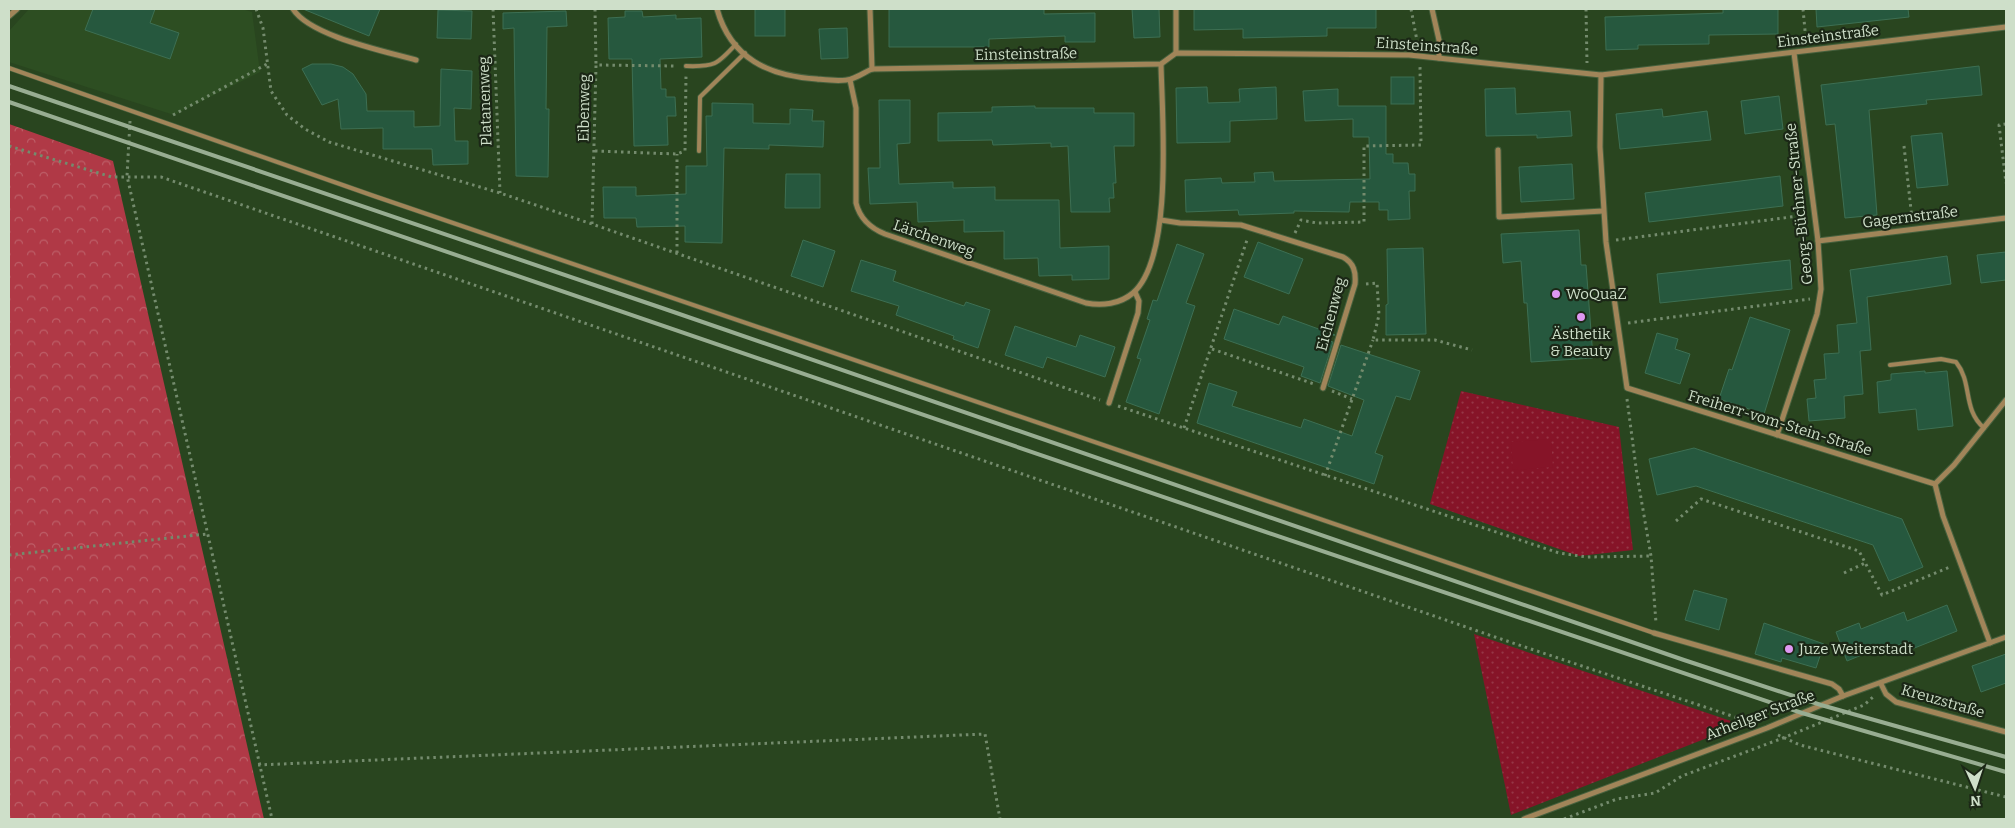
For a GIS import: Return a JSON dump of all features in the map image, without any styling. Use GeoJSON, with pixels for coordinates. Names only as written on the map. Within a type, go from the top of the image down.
{"type":"FeatureCollection","features":[{"type":"Feature","properties":{"kind":"street"},"geometry":{"type":"LineString","coordinates":[[9,16],[17,9]]}},
{"type":"Feature","properties":{"kind":"street"},"geometry":{"type":"LineString","coordinates":[[293,9],[303,20],[323,30],[351,41],[416,60]]}},
{"type":"Feature","properties":{"kind":"street"},"geometry":{"type":"LineString","coordinates":[[718,9],[723,26],[736,44],[763,68],[774,73],[806,78],[850,80]]}},
{"type":"Feature","properties":{"kind":"street"},"geometry":{"type":"LineString","coordinates":[[870,9],[872,69]]}},
{"type":"Feature","properties":{"kind":"street"},"geometry":{"type":"LineString","coordinates":[[1109,403],[1138,313],[1139,301],[1135,292],[1147,271],[1161,220],[1163,195],[1161,64],[1176,53],[1176,9]]}},
{"type":"Feature","properties":{"kind":"street"},"geometry":{"type":"LineString","coordinates":[[1432,9],[1439,40],[1439,58]]}},
{"type":"Feature","properties":{"kind":"street","name":"Einsteinstraße"},"geometry":{"type":"LineString","coordinates":[[1176,53],[1420,56],[1601,75],[2006,27]]}},
{"type":"Feature","properties":{"kind":"street","name":"Georg-Büchner-Straße"},"geometry":{"type":"LineString","coordinates":[[1777,436],[1821,298],[1818,241],[1794,53]]}},
{"type":"Feature","properties":{"kind":"street","name":"Einsteinstraße"},"geometry":{"type":"LineString","coordinates":[[850,80],[872,69],[1161,64]]}},
{"type":"Feature","properties":{"kind":"street"},"geometry":{"type":"LineString","coordinates":[[1601,75],[1600,134],[1603,211],[1627,388]]}},
{"type":"Feature","properties":{"kind":"street","name":"Lärchenweg"},"geometry":{"type":"LineString","coordinates":[[850,80],[856,108],[856,204],[862,218],[874,230],[1086,303],[1112,303],[1135,292]]}},
{"type":"Feature","properties":{"kind":"street"},"geometry":{"type":"LineString","coordinates":[[1498,150],[1499,217],[1603,211]]}},
{"type":"Feature","properties":{"kind":"street","name":"Gagernstraße"},"geometry":{"type":"LineString","coordinates":[[1818,241],[2006,218]]}},
{"type":"Feature","properties":{"kind":"street","name":"Eichenweg"},"geometry":{"type":"LineString","coordinates":[[1161,220],[1252,227],[1348,260],[1354,269],[1355,284],[1323,388]]}},
{"type":"Feature","properties":{"kind":"street","name":"Freiherr-vom-Stein-Straße"},"geometry":{"type":"LineString","coordinates":[[1627,388],[1935,484]]}},
{"type":"Feature","properties":{"kind":"street"},"geometry":{"type":"LineString","coordinates":[[1990,643],[1960,563],[1935,484],[2006,400]]}},
{"type":"Feature","properties":{"kind":"street"},"geometry":{"type":"LineString","coordinates":[[1654,633],[1832,684],[1839,689],[1843,696]]}},
{"type":"Feature","properties":{"kind":"street","name":"Arheilger Straße"},"geometry":{"type":"LineString","coordinates":[[1524,819],[1767,728],[1843,696],[1881,684],[2006,637]]}},
{"type":"Feature","properties":{"kind":"street","name":"Kreuzstraße"},"geometry":{"type":"LineString","coordinates":[[1881,684],[1886,694],[1896,702],[2006,732]]}},
{"type":"Feature","properties":{"kind":"lane"},"geometry":{"type":"LineString","coordinates":[[686,66],[712,66],[722,60],[736,44]]}},
{"type":"Feature","properties":{"kind":"lane"},"geometry":{"type":"LineString","coordinates":[[699,151],[700,97],[745,54]]}},
{"type":"Feature","properties":{"kind":"lane"},"geometry":{"type":"LineString","coordinates":[[9,68],[1654,633]]}},
{"type":"Feature","properties":{"kind":"lane"},"geometry":{"type":"LineString","coordinates":[[1890,365],[1941,359],[1956,362],[1963,373],[1972,414],[1984,428]]}},
{"type":"Feature","properties":{"kind":"path"},"geometry":{"type":"LineString","coordinates":[[256,9],[263,28],[266,64],[271,91],[287,115],[305,129],[329,142],[500,193],[1109,403],[1559,553],[1587,557],[1651,556]]}},
{"type":"Feature","properties":{"kind":"path","name":"Platanenweg"},"geometry":{"type":"LineString","coordinates":[[493,9],[500,193]]}},
{"type":"Feature","properties":{"kind":"path"},"geometry":{"type":"LineString","coordinates":[[595,9],[596,65]]}},
{"type":"Feature","properties":{"kind":"path"},"geometry":{"type":"LineString","coordinates":[[1292,240],[1300,220],[1317,223],[1364,222],[1364,146],[1421,145],[1420,56],[1411,9]]}},
{"type":"Feature","properties":{"kind":"path"},"geometry":{"type":"LineString","coordinates":[[1586,9],[1588,74]]}},
{"type":"Feature","properties":{"kind":"path"},"geometry":{"type":"LineString","coordinates":[[1803,9],[1806,52]]}},
{"type":"Feature","properties":{"kind":"path"},"geometry":{"type":"LineString","coordinates":[[162,122],[266,64]]}},
{"type":"Feature","properties":{"kind":"path","name":"Eibenweg"},"geometry":{"type":"LineString","coordinates":[[592,224],[596,65],[686,66]]}},
{"type":"Feature","properties":{"kind":"path"},"geometry":{"type":"LineString","coordinates":[[677,253],[678,154],[685,151],[686,66]]}},
{"type":"Feature","properties":{"kind":"path"},"geometry":{"type":"LineString","coordinates":[[130,111],[127,176],[258,765],[272,819]]}},
{"type":"Feature","properties":{"kind":"path"},"geometry":{"type":"LineString","coordinates":[[2006,124],[1999,125],[2006,182]]}},
{"type":"Feature","properties":{"kind":"path"},"geometry":{"type":"LineString","coordinates":[[9,146],[112,177],[161,177],[1767,728],[1783,738],[1800,745],[2006,798]]}},
{"type":"Feature","properties":{"kind":"path"},"geometry":{"type":"LineString","coordinates":[[1904,146],[1914,229]]}},
{"type":"Feature","properties":{"kind":"path","name":"Eibenweg"},"geometry":{"type":"LineString","coordinates":[[594,151],[678,154]]}},
{"type":"Feature","properties":{"kind":"path"},"geometry":{"type":"LineString","coordinates":[[1606,242],[1814,214]]}},
{"type":"Feature","properties":{"kind":"path"},"geometry":{"type":"LineString","coordinates":[[1184,428],[1252,227]]}},
{"type":"Feature","properties":{"kind":"path"},"geometry":{"type":"LineString","coordinates":[[1325,476],[1373,340],[1379,315],[1377,283],[1355,284]]}},
{"type":"Feature","properties":{"kind":"path"},"geometry":{"type":"LineString","coordinates":[[1617,324],[1821,298]]}},
{"type":"Feature","properties":{"kind":"path"},"geometry":{"type":"LineString","coordinates":[[1373,340],[1435,340],[1472,350]]}},
{"type":"Feature","properties":{"kind":"path"},"geometry":{"type":"LineString","coordinates":[[1212,349],[1352,399]]}},
{"type":"Feature","properties":{"kind":"path"},"geometry":{"type":"LineString","coordinates":[[1627,388],[1637,475],[1651,556],[1657,613],[1654,633]]}},
{"type":"Feature","properties":{"kind":"path"},"geometry":{"type":"LineString","coordinates":[[1676,521],[1701,499],[1859,551],[1882,595],[1960,563]]}},
{"type":"Feature","properties":{"kind":"path"},"geometry":{"type":"LineString","coordinates":[[9,555],[207,534]]}},
{"type":"Feature","properties":{"kind":"path"},"geometry":{"type":"LineString","coordinates":[[1844,572],[1865,563]]}},
{"type":"Feature","properties":{"kind":"path"},"geometry":{"type":"LineString","coordinates":[[1564,819],[1618,799],[1656,793],[1682,776],[1864,705],[1871,700],[1881,684]]}},
{"type":"Feature","properties":{"kind":"path"},"geometry":{"type":"LineString","coordinates":[[258,765],[985,734],[1000,819]]}},
{"type":"Feature","properties":{"kind":"shaded area"},"geometry":{"type":"Polygon","coordinates":[[[29,9],[242,9],[252,12],[260,72],[174,115],[9,62],[9,31],[29,9]]]}},
{"type":"Feature","properties":{"kind":"shaded area"},"geometry":{"type":"Polygon","coordinates":[[[1461,391],[1619,427],[1633,550],[1579,556],[1430,504],[1461,391]]]}},
{"type":"Feature","properties":{"kind":"shaded area"},"geometry":{"type":"Polygon","coordinates":[[[1551,439],[1553,467],[1513,470],[1511,442],[1551,439]]]}},
{"type":"Feature","properties":{"kind":"shaded area"},"geometry":{"type":"Polygon","coordinates":[[[1474,634],[1731,721],[1730,729],[1511,815],[1474,634]]]}},
{"type":"Feature","properties":{"kind":"green space"},"geometry":{"type":"Polygon","coordinates":[[[9,124],[113,161],[264,819],[9,819],[9,124]]]}},
{"type":"Feature","properties":{"kind":"building"},"geometry":{"type":"Polygon","coordinates":[[[93,9],[155,9],[150,23],[179,33],[170,59],[85,30],[93,9]]]}},
{"type":"Feature","properties":{"kind":"building"},"geometry":{"type":"Polygon","coordinates":[[[303,9],[380,9],[369,36],[303,9]]]}},
{"type":"Feature","properties":{"kind":"building"},"geometry":{"type":"Polygon","coordinates":[[[755,9],[785,9],[785,36],[755,36],[755,9]]]}},
{"type":"Feature","properties":{"kind":"building"},"geometry":{"type":"Polygon","coordinates":[[[889,9],[1044,9],[1044,14],[1095,13],[1095,42],[1065,42],[1065,36],[989,39],[989,47],[889,47],[889,9]]]}},
{"type":"Feature","properties":{"kind":"building"},"geometry":{"type":"Polygon","coordinates":[[[1132,9],[1159,9],[1160,37],[1134,38],[1132,9]]]}},
{"type":"Feature","properties":{"kind":"building"},"geometry":{"type":"Polygon","coordinates":[[[1194,9],[1376,9],[1376,28],[1327,28],[1327,36],[1243,38],[1243,29],[1194,30],[1194,9]]]}},
{"type":"Feature","properties":{"kind":"building"},"geometry":{"type":"Polygon","coordinates":[[[1723,9],[1778,9],[1778,34],[1709,35],[1709,44],[1638,45],[1638,49],[1606,50],[1605,17],[1723,13],[1723,9]]]}},
{"type":"Feature","properties":{"kind":"building"},"geometry":{"type":"Polygon","coordinates":[[[1816,9],[1908,9],[1909,17],[1817,27],[1816,9]]]}},
{"type":"Feature","properties":{"kind":"building"},"geometry":{"type":"Polygon","coordinates":[[[438,10],[472,11],[471,39],[437,38],[438,10]]]}},
{"type":"Feature","properties":{"kind":"building"},"geometry":{"type":"Polygon","coordinates":[[[566,11],[567,26],[547,27],[546,109],[549,109],[548,177],[516,176],[514,28],[503,29],[503,13],[566,11]]]}},
{"type":"Feature","properties":{"kind":"building"},"geometry":{"type":"Polygon","coordinates":[[[625,11],[642,11],[643,17],[676,15],[676,19],[701,18],[702,57],[660,59],[661,89],[666,89],[666,97],[675,97],[676,116],[667,116],[668,145],[634,146],[632,59],[609,59],[608,18],[625,17],[625,11]]]}},
{"type":"Feature","properties":{"kind":"building"},"geometry":{"type":"Polygon","coordinates":[[[847,28],[848,58],[821,59],[819,29],[847,28]]]}},
{"type":"Feature","properties":{"kind":"building"},"geometry":{"type":"Polygon","coordinates":[[[312,64],[331,64],[343,67],[353,74],[366,94],[367,111],[414,111],[414,127],[440,126],[441,69],[472,71],[471,109],[454,108],[455,141],[468,141],[468,164],[433,165],[432,149],[383,149],[383,128],[341,129],[338,99],[322,105],[302,69],[312,64]]]}},
{"type":"Feature","properties":{"kind":"building"},"geometry":{"type":"Polygon","coordinates":[[[1979,66],[1982,95],[1926,100],[1927,104],[1869,110],[1877,215],[1845,218],[1835,124],[1826,125],[1821,85],[1979,66]]]}},
{"type":"Feature","properties":{"kind":"building"},"geometry":{"type":"Polygon","coordinates":[[[1391,77],[1414,77],[1414,104],[1391,104],[1391,77]]]}},
{"type":"Feature","properties":{"kind":"building"},"geometry":{"type":"Polygon","coordinates":[[[1207,87],[1208,103],[1240,102],[1239,89],[1276,87],[1277,119],[1230,121],[1230,142],[1177,143],[1176,88],[1207,87]]]}},
{"type":"Feature","properties":{"kind":"building"},"geometry":{"type":"Polygon","coordinates":[[[1515,88],[1516,114],[1570,111],[1572,136],[1537,138],[1537,135],[1486,136],[1485,89],[1515,88]]]}},
{"type":"Feature","properties":{"kind":"building"},"geometry":{"type":"Polygon","coordinates":[[[1338,89],[1338,106],[1386,106],[1386,154],[1393,154],[1393,163],[1408,163],[1409,174],[1415,174],[1415,191],[1409,191],[1410,219],[1388,220],[1388,210],[1379,210],[1379,202],[1350,202],[1349,212],[1294,211],[1294,213],[1239,215],[1238,210],[1186,212],[1185,180],[1221,178],[1222,183],[1255,182],[1254,173],[1273,172],[1274,181],[1370,179],[1369,137],[1353,137],[1353,119],[1305,121],[1303,91],[1338,89]]]}},
{"type":"Feature","properties":{"kind":"building"},"geometry":{"type":"Polygon","coordinates":[[[1779,96],[1783,129],[1745,134],[1741,101],[1779,96]]]}},
{"type":"Feature","properties":{"kind":"building"},"geometry":{"type":"Polygon","coordinates":[[[879,100],[910,100],[910,143],[897,144],[899,184],[953,182],[953,188],[995,187],[995,200],[1059,200],[1060,248],[1109,246],[1109,279],[1072,280],[1072,275],[1039,276],[1038,258],[1004,259],[1004,231],[964,232],[964,220],[918,222],[917,202],[870,204],[868,168],[880,168],[879,100]]]}},
{"type":"Feature","properties":{"kind":"building"},"geometry":{"type":"Polygon","coordinates":[[[712,103],[753,104],[753,123],[790,124],[790,109],[813,110],[812,121],[824,121],[823,147],[769,145],[769,149],[724,148],[722,243],[685,242],[685,226],[637,227],[636,218],[604,218],[603,187],[636,187],[636,196],[686,194],[686,166],[707,166],[706,116],[712,116],[712,103]]]}},
{"type":"Feature","properties":{"kind":"building"},"geometry":{"type":"Polygon","coordinates":[[[1035,106],[1035,108],[1094,108],[1094,113],[1134,113],[1134,146],[1114,146],[1116,183],[1113,183],[1114,198],[1109,198],[1110,212],[1071,212],[1068,146],[1051,147],[1051,143],[993,145],[992,140],[938,141],[938,113],[992,112],[992,107],[1035,106]]]}},
{"type":"Feature","properties":{"kind":"building"},"geometry":{"type":"Polygon","coordinates":[[[1662,109],[1663,117],[1707,111],[1711,140],[1620,149],[1616,114],[1662,109]]]}},
{"type":"Feature","properties":{"kind":"building"},"geometry":{"type":"Polygon","coordinates":[[[1942,133],[1948,185],[1917,188],[1911,136],[1942,133]]]}},
{"type":"Feature","properties":{"kind":"building"},"geometry":{"type":"Polygon","coordinates":[[[1572,164],[1574,199],[1521,202],[1519,167],[1572,164]]]}},
{"type":"Feature","properties":{"kind":"building"},"geometry":{"type":"Polygon","coordinates":[[[786,174],[820,174],[820,208],[785,208],[786,174]]]}},
{"type":"Feature","properties":{"kind":"building"},"geometry":{"type":"Polygon","coordinates":[[[1780,176],[1783,206],[1649,222],[1645,193],[1780,176]]]}},
{"type":"Feature","properties":{"kind":"building","name":"WoQuaZ"},"geometry":{"type":"Polygon","coordinates":[[[1579,230],[1581,265],[1586,265],[1593,358],[1531,362],[1527,303],[1524,303],[1521,261],[1503,263],[1501,234],[1579,230]]]}},
{"type":"Feature","properties":{"kind":"building"},"geometry":{"type":"Polygon","coordinates":[[[803,240],[835,251],[823,287],[791,276],[803,240]]]}},
{"type":"Feature","properties":{"kind":"building"},"geometry":{"type":"Polygon","coordinates":[[[1258,242],[1303,259],[1289,294],[1244,277],[1258,242]]]}},
{"type":"Feature","properties":{"kind":"building"},"geometry":{"type":"Polygon","coordinates":[[[1177,244],[1204,254],[1186,303],[1195,306],[1159,414],[1126,402],[1141,359],[1137,358],[1150,320],[1147,319],[1153,300],[1157,301],[1177,244]]]}},
{"type":"Feature","properties":{"kind":"building"},"geometry":{"type":"Polygon","coordinates":[[[1423,248],[1426,334],[1386,335],[1386,305],[1388,304],[1387,249],[1423,248]]]}},
{"type":"Feature","properties":{"kind":"building"},"geometry":{"type":"Polygon","coordinates":[[[2006,252],[2006,280],[1981,283],[1977,255],[2006,252]]]}},
{"type":"Feature","properties":{"kind":"building"},"geometry":{"type":"Polygon","coordinates":[[[1947,256],[1951,284],[1867,297],[1871,350],[1860,351],[1863,394],[1844,396],[1845,418],[1809,421],[1807,399],[1816,398],[1814,380],[1826,379],[1824,354],[1839,353],[1837,325],[1857,323],[1850,270],[1947,256]]]}},
{"type":"Feature","properties":{"kind":"building"},"geometry":{"type":"Polygon","coordinates":[[[861,260],[896,271],[893,281],[964,306],[966,302],[990,310],[978,348],[953,339],[954,336],[896,315],[899,306],[851,291],[861,260]]]}},
{"type":"Feature","properties":{"kind":"building"},"geometry":{"type":"Polygon","coordinates":[[[1790,260],[1792,289],[1660,303],[1657,274],[1790,260]]]}},
{"type":"Feature","properties":{"kind":"building"},"geometry":{"type":"Polygon","coordinates":[[[1234,309],[1279,325],[1283,316],[1335,335],[1317,337],[1333,342],[1320,383],[1301,376],[1304,367],[1224,339],[1234,309]]]}},
{"type":"Feature","properties":{"kind":"building"},"geometry":{"type":"Polygon","coordinates":[[[1750,317],[1790,330],[1764,414],[1719,399],[1729,369],[1732,370],[1750,317]]]}},
{"type":"Feature","properties":{"kind":"building"},"geometry":{"type":"Polygon","coordinates":[[[1015,326],[1076,347],[1080,335],[1115,347],[1105,377],[1047,357],[1043,368],[1005,355],[1015,326]]]}},
{"type":"Feature","properties":{"kind":"building"},"geometry":{"type":"Polygon","coordinates":[[[1657,333],[1678,339],[1675,349],[1690,354],[1680,384],[1645,373],[1657,333]]]}},
{"type":"Feature","properties":{"kind":"building"},"geometry":{"type":"Polygon","coordinates":[[[1341,345],[1420,371],[1410,400],[1396,396],[1375,453],[1383,456],[1374,484],[1197,423],[1209,383],[1237,392],[1232,406],[1301,428],[1304,419],[1352,436],[1364,400],[1328,386],[1341,345]]]}},
{"type":"Feature","properties":{"kind":"building"},"geometry":{"type":"Polygon","coordinates":[[[1925,371],[1925,373],[1947,371],[1953,426],[1918,430],[1916,409],[1879,413],[1877,382],[1891,380],[1891,374],[1925,371]]]}},
{"type":"Feature","properties":{"kind":"building"},"geometry":{"type":"Polygon","coordinates":[[[1694,448],[1902,519],[1923,567],[1889,581],[1873,545],[1696,486],[1657,495],[1649,459],[1694,448]]]}},
{"type":"Feature","properties":{"kind":"building"},"geometry":{"type":"Polygon","coordinates":[[[1694,590],[1727,599],[1719,630],[1685,620],[1694,590]]]}},
{"type":"Feature","properties":{"kind":"building"},"geometry":{"type":"Polygon","coordinates":[[[1947,605],[1957,631],[1912,649],[1908,641],[1888,649],[1886,645],[1847,661],[1836,632],[1859,623],[1861,629],[1904,612],[1907,621],[1947,605]]]}},
{"type":"Feature","properties":{"kind":"building","name":"Juze Weiterstadt"},"geometry":{"type":"Polygon","coordinates":[[[1764,623],[1824,644],[1816,668],[1782,658],[1781,662],[1755,654],[1764,623]]]}},
{"type":"Feature","properties":{"kind":"building"},"geometry":{"type":"Polygon","coordinates":[[[2006,654],[2006,683],[1981,692],[1972,666],[2006,654]]]}},
{"type":"Feature","properties":{"kind":"railway"},"geometry":{"type":"LineString","coordinates":[[9,86],[662,308],[1684,660],[1821,705],[2006,757]]}},
{"type":"Feature","properties":{"kind":"railway"},"geometry":{"type":"LineString","coordinates":[[9,102],[1260,530],[1802,713],[2006,772]]}},
{"type":"Feature","properties":{"kind":"place","name":"WoQuaZ"},"geometry":{"type":"Point","coordinates":[1556,294]}},
{"type":"Feature","properties":{"kind":"place","name":"Ästhetik & Beauty"},"geometry":{"type":"Point","coordinates":[1581,317]}},
{"type":"Feature","properties":{"kind":"place","name":"Juze Weiterstadt"},"geometry":{"type":"Point","coordinates":[1789,649]}}]}
